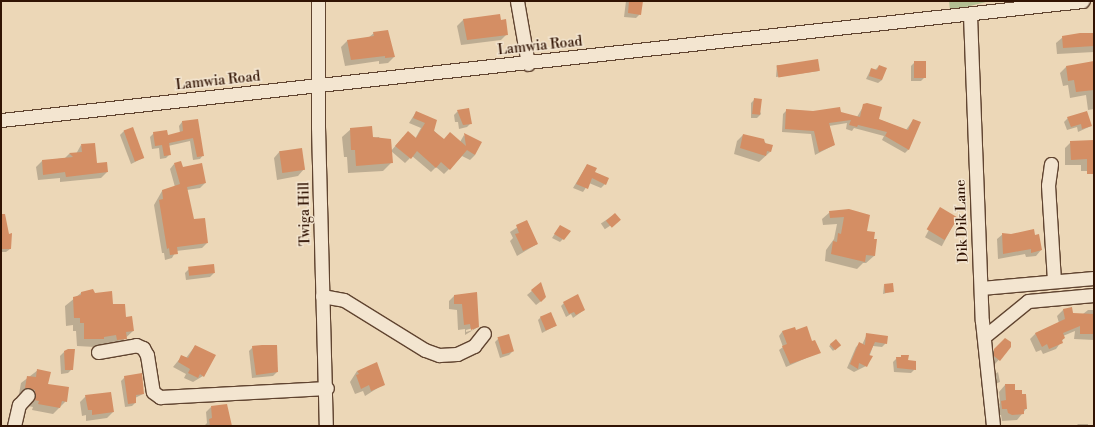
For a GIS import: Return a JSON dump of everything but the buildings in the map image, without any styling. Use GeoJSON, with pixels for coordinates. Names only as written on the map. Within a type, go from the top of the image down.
{"type":"FeatureCollection","features":[{"type":"Feature","properties":{"kind":"street","name":"Twiga Hill"},"geometry":{"type":"LineString","coordinates":[[318,1],[322,296],[327,388],[326,426]]}},
{"type":"Feature","properties":{"kind":"street"},"geometry":{"type":"LineString","coordinates":[[517,1],[528,64]]}},
{"type":"Feature","properties":{"kind":"street","name":"Lamwia Road"},"geometry":{"type":"LineString","coordinates":[[1,120],[528,64],[970,15],[1082,1]]}},
{"type":"Feature","properties":{"kind":"street","name":"Dik Dik Lane"},"geometry":{"type":"LineString","coordinates":[[970,15],[981,288],[993,426]]}},
{"type":"Feature","properties":{"kind":"street"},"geometry":{"type":"LineString","coordinates":[[1051,164],[1048,185],[1054,280]]}},
{"type":"Feature","properties":{"kind":"street"},"geometry":{"type":"LineString","coordinates":[[981,288],[1054,280],[1094,278]]}},
{"type":"Feature","properties":{"kind":"street"},"geometry":{"type":"LineString","coordinates":[[986,336],[1006,321],[1028,301],[1094,294]]}},
{"type":"Feature","properties":{"kind":"street"},"geometry":{"type":"LineString","coordinates":[[322,296],[344,300],[425,350],[439,355],[457,354],[474,346],[484,333]]}},
{"type":"Feature","properties":{"kind":"street"},"geometry":{"type":"LineString","coordinates":[[98,352],[136,345],[143,348],[147,355],[153,392],[160,397],[327,388]]}},
{"type":"Feature","properties":{"kind":"street"},"geometry":{"type":"LineString","coordinates":[[14,426],[19,405],[28,395]]}},
{"type":"Feature","properties":{"kind":"green space"},"geometry":{"type":"Polygon","coordinates":[[[949,1],[990,1],[950,11],[949,1]]]}}]}
